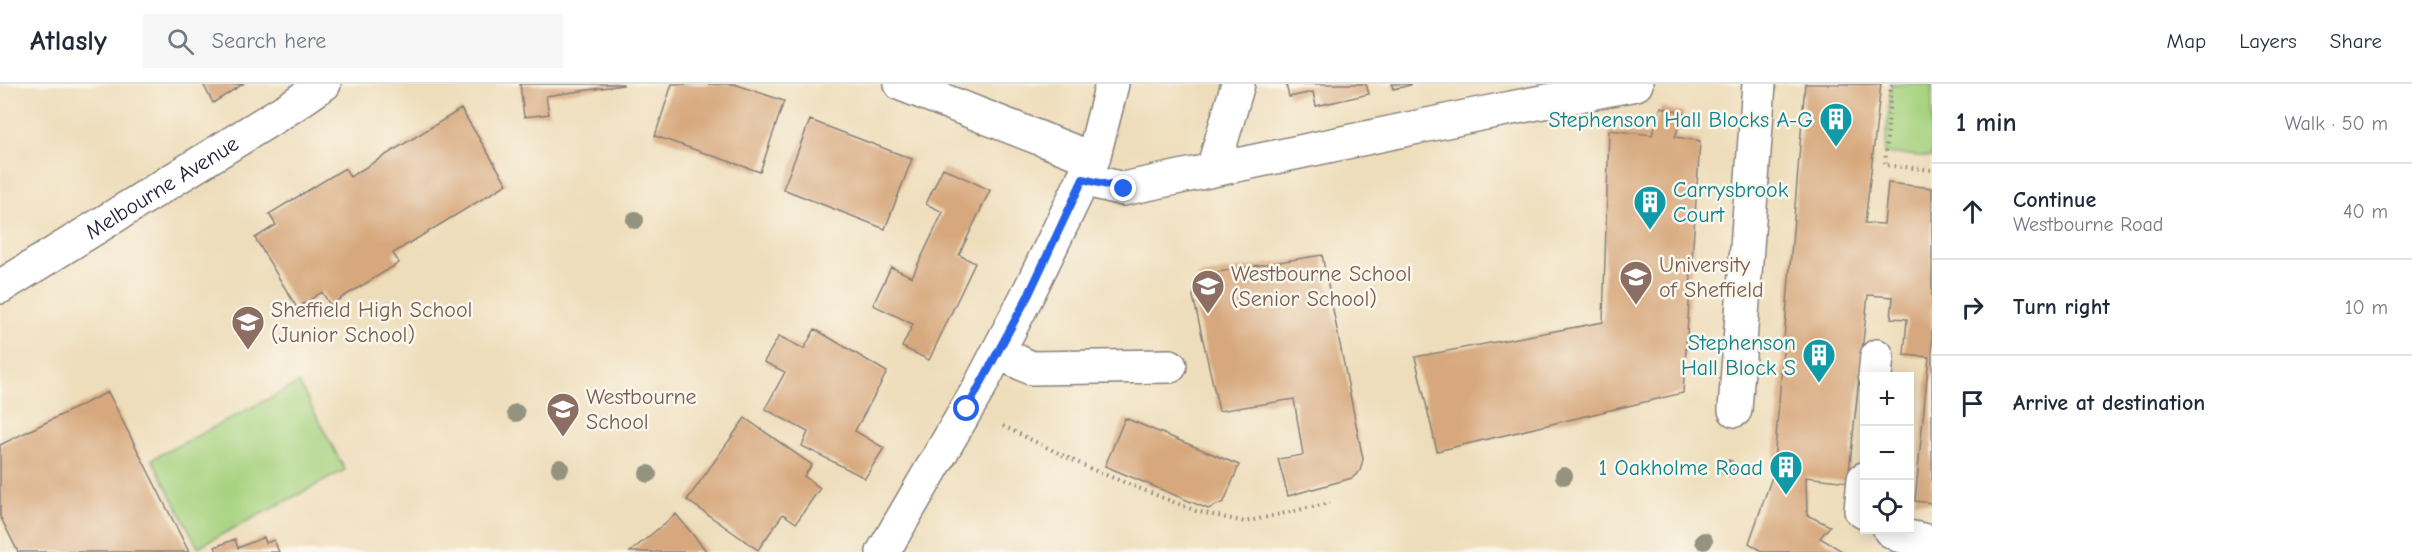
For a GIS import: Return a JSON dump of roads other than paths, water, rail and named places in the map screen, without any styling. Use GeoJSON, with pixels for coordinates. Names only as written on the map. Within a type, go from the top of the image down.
{"type":"FeatureCollection","features":[{"type":"Feature","properties":{"kind":"street","name":"Melbourne Avenue"},"geometry":{"type":"LineString","coordinates":[[0,287],[324,84]]}},
{"type":"Feature","properties":{"kind":"street"},"geometry":{"type":"LineString","coordinates":[[901,84],[1088,169],[1124,189],[1636,84]]}},
{"type":"Feature","properties":{"kind":"street"},"geometry":{"type":"LineString","coordinates":[[883,552],[998,352],[1088,169],[1112,84]]}},
{"type":"Feature","properties":{"kind":"street"},"geometry":{"type":"LineString","coordinates":[[1213,170],[1238,84]]}},
{"type":"Feature","properties":{"kind":"street"},"geometry":{"type":"LineString","coordinates":[[1735,410],[1759,84]]}},
{"type":"Feature","properties":{"kind":"street"},"geometry":{"type":"LineString","coordinates":[[998,352],[1030,368],[1170,366]]}},
{"type":"Feature","properties":{"kind":"street"},"geometry":{"type":"LineString","coordinates":[[1896,534],[1932,542]]}},
{"type":"Feature","properties":{"kind":"place","name":"Stephenson Hall Blocks A-G"},"geometry":{"type":"Point","coordinates":[1836,148]}},
{"type":"Feature","properties":{"kind":"place","name":"Carrysbrook Court"},"geometry":{"type":"Point","coordinates":[1650,231]}},
{"type":"Feature","properties":{"kind":"place","name":"University of Sheffield"},"geometry":{"type":"Point","coordinates":[1636,306]}},
{"type":"Feature","properties":{"kind":"place","name":"Westbourne School (Senior School)"},"geometry":{"type":"Point","coordinates":[1208,315]}},
{"type":"Feature","properties":{"kind":"place","name":"Sheffield High School (Junior School)"},"geometry":{"type":"Point","coordinates":[248,351]}},
{"type":"Feature","properties":{"kind":"place","name":"Stephenson Hall Block S"},"geometry":{"type":"Point","coordinates":[1819,384]}},
{"type":"Feature","properties":{"kind":"place","name":"Westbourne School"},"geometry":{"type":"Point","coordinates":[563,438]}},
{"type":"Feature","properties":{"kind":"place","name":"1 Oakholme Road"},"geometry":{"type":"Point","coordinates":[1786,496]}}]}
